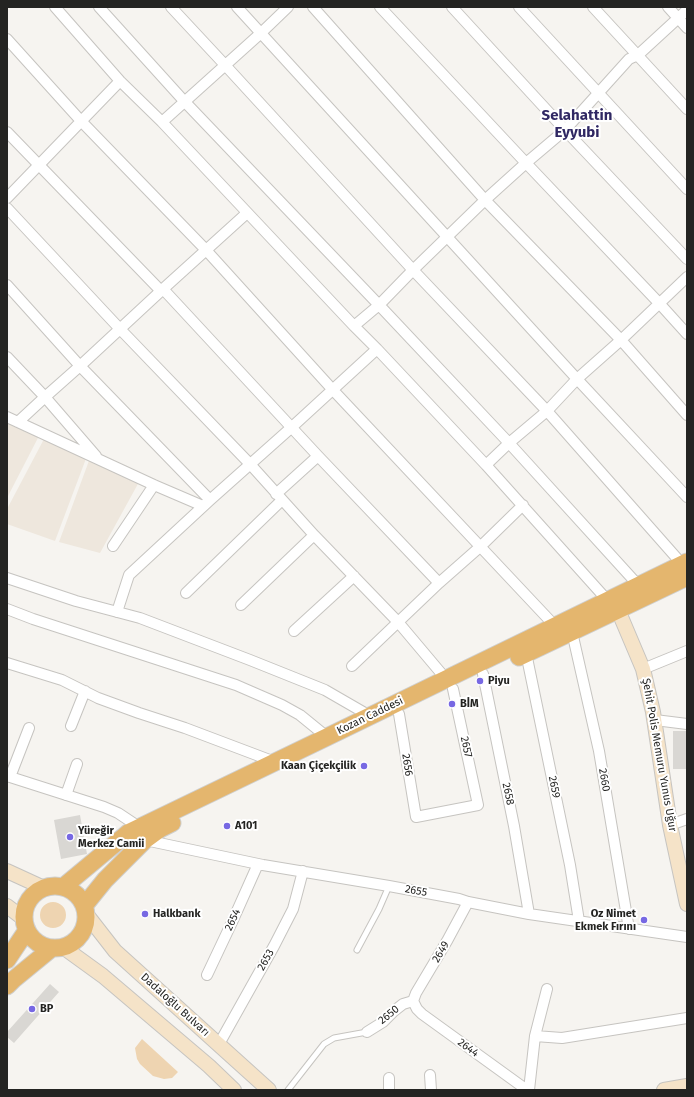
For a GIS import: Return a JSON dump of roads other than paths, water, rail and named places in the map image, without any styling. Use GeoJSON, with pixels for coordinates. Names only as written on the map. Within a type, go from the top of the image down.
{"type":"FeatureCollection","features":[{"type":"Feature","properties":{"kind":"highway","name":"Kozan Caddesi"},"geometry":{"type":"LineString","coordinates":[[86,910],[105,880],[142,833],[275,762],[370,716],[449,684],[483,674],[572,632],[639,586],[685,568]]}},
{"type":"Feature","properties":{"kind":"highway","name":"Kozan Caddesi"},"geometry":{"type":"LineString","coordinates":[[63,887],[128,833],[142,833],[160,829],[399,714],[449,684],[556,626],[613,605],[685,568]]}},
{"type":"Feature","properties":{"kind":"highway"},"geometry":{"type":"LineString","coordinates":[[7,960],[25,924],[25,909],[29,900],[35,893],[44,888],[53,886],[72,890],[80,897],[86,910],[85,926],[80,935],[73,943],[57,948],[7,986]]}},
{"type":"Feature","properties":{"kind":"highway"},"geometry":{"type":"LineString","coordinates":[[25,924],[37,942],[42,945],[57,948]]}},
{"type":"Feature","properties":{"kind":"main road","name":"Şehit Polis Memuru Yunus Uğur"},"geometry":{"type":"LineString","coordinates":[[613,605],[643,670],[655,720],[670,825],[687,904]]}},
{"type":"Feature","properties":{"kind":"main road"},"geometry":{"type":"LineString","coordinates":[[7,871],[44,888]]}},
{"type":"Feature","properties":{"kind":"main road"},"geometry":{"type":"LineString","coordinates":[[7,906],[25,924]]}},
{"type":"Feature","properties":{"kind":"main road","name":"Dadaloğlu Bulvarı"},"geometry":{"type":"LineString","coordinates":[[86,910],[116,951],[269,1090]]}},
{"type":"Feature","properties":{"kind":"main road"},"geometry":{"type":"LineString","coordinates":[[57,948],[103,976],[209,1066],[234,1090]]}},
{"type":"Feature","properties":{"kind":"main road"},"geometry":{"type":"LineString","coordinates":[[664,1090],[687,1086]]}},
{"type":"Feature","properties":{"kind":"street"},"geometry":{"type":"LineString","coordinates":[[55,7],[120,81],[162,122],[377,349],[523,505],[613,605]]}},
{"type":"Feature","properties":{"kind":"street"},"geometry":{"type":"LineString","coordinates":[[99,7],[184,100],[508,443],[639,586]]}},
{"type":"Feature","properties":{"kind":"street"},"geometry":{"type":"LineString","coordinates":[[171,7],[413,270],[547,411],[685,568]]}},
{"type":"Feature","properties":{"kind":"street"},"geometry":{"type":"LineString","coordinates":[[237,7],[577,379],[687,497]]}},
{"type":"Feature","properties":{"kind":"street"},"geometry":{"type":"LineString","coordinates":[[162,122],[184,100],[261,33],[288,7]]}},
{"type":"Feature","properties":{"kind":"street"},"geometry":{"type":"LineString","coordinates":[[313,7],[485,200],[621,340],[687,415]]}},
{"type":"Feature","properties":{"kind":"street"},"geometry":{"type":"LineString","coordinates":[[380,7],[687,334]]}},
{"type":"Feature","properties":{"kind":"street"},"geometry":{"type":"LineString","coordinates":[[452,7],[565,130],[687,259]]}},
{"type":"Feature","properties":{"kind":"street"},"geometry":{"type":"LineString","coordinates":[[519,7],[687,189]]}},
{"type":"Feature","properties":{"kind":"street"},"geometry":{"type":"LineString","coordinates":[[593,7],[687,110]]}},
{"type":"Feature","properties":{"kind":"street"},"geometry":{"type":"LineString","coordinates":[[668,7],[687,28]]}},
{"type":"Feature","properties":{"kind":"street"},"geometry":{"type":"LineString","coordinates":[[354,326],[379,305],[485,200],[565,130],[629,59],[638,55],[687,10]]}},
{"type":"Feature","properties":{"kind":"street"},"geometry":{"type":"LineString","coordinates":[[7,39],[81,121],[206,250],[332,389],[556,626]]}},
{"type":"Feature","properties":{"kind":"street"},"geometry":{"type":"LineString","coordinates":[[7,198],[120,81]]}},
{"type":"Feature","properties":{"kind":"street"},"geometry":{"type":"LineString","coordinates":[[7,132],[162,290],[439,583]]}},
{"type":"Feature","properties":{"kind":"street"},"geometry":{"type":"LineString","coordinates":[[7,208],[120,329],[250,464],[314,535],[398,622],[449,684]]}},
{"type":"Feature","properties":{"kind":"street"},"geometry":{"type":"LineString","coordinates":[[18,422],[247,213]]}},
{"type":"Feature","properties":{"kind":"street"},"geometry":{"type":"LineString","coordinates":[[486,465],[508,443],[547,411],[577,379],[621,340],[687,277]]}},
{"type":"Feature","properties":{"kind":"street"},"geometry":{"type":"LineString","coordinates":[[7,285],[206,503]]}},
{"type":"Feature","properties":{"kind":"street"},"geometry":{"type":"LineString","coordinates":[[117,612],[129,574],[377,349]]}},
{"type":"Feature","properties":{"kind":"street"},"geometry":{"type":"LineString","coordinates":[[7,357],[45,397],[98,459]]}},
{"type":"Feature","properties":{"kind":"street"},"geometry":{"type":"LineString","coordinates":[[7,417],[154,485],[206,503]]}},
{"type":"Feature","properties":{"kind":"street"},"geometry":{"type":"LineString","coordinates":[[186,594],[318,456]]}},
{"type":"Feature","properties":{"kind":"street"},"geometry":{"type":"LineString","coordinates":[[113,546],[154,485]]}},
{"type":"Feature","properties":{"kind":"street"},"geometry":{"type":"LineString","coordinates":[[352,666],[523,505]]}},
{"type":"Feature","properties":{"kind":"street"},"geometry":{"type":"LineString","coordinates":[[241,605],[314,535]]}},
{"type":"Feature","properties":{"kind":"street"},"geometry":{"type":"LineString","coordinates":[[294,631],[354,576]]}},
{"type":"Feature","properties":{"kind":"street"},"geometry":{"type":"LineString","coordinates":[[7,578],[76,601],[140,618],[325,690],[370,716]]}},
{"type":"Feature","properties":{"kind":"street"},"geometry":{"type":"LineString","coordinates":[[7,609],[236,685],[282,705],[300,715],[327,737]]}},
{"type":"Feature","properties":{"kind":"street","name":"2660"},"geometry":{"type":"LineString","coordinates":[[572,632],[599,751],[629,928]]}},
{"type":"Feature","properties":{"kind":"street"},"geometry":{"type":"LineString","coordinates":[[643,670],[687,651]]}},
{"type":"Feature","properties":{"kind":"street","name":"2659"},"geometry":{"type":"LineString","coordinates":[[526,653],[570,865],[579,922]]}},
{"type":"Feature","properties":{"kind":"street"},"geometry":{"type":"LineString","coordinates":[[7,663],[62,680],[105,700],[275,762]]}},
{"type":"Feature","properties":{"kind":"street","name":"2658"},"geometry":{"type":"LineString","coordinates":[[483,674],[514,826],[529,914]]}},
{"type":"Feature","properties":{"kind":"street","name":"2657"},"geometry":{"type":"LineString","coordinates":[[416,817],[478,805],[449,684]]}},
{"type":"Feature","properties":{"kind":"street"},"geometry":{"type":"LineString","coordinates":[[71,726],[85,691]]}},
{"type":"Feature","properties":{"kind":"street","name":"2656"},"geometry":{"type":"LineString","coordinates":[[399,714],[416,817]]}},
{"type":"Feature","properties":{"kind":"street"},"geometry":{"type":"LineString","coordinates":[[655,720],[687,724]]}},
{"type":"Feature","properties":{"kind":"street"},"geometry":{"type":"LineString","coordinates":[[29,728],[8,776],[104,807],[118,813],[142,833]]}},
{"type":"Feature","properties":{"kind":"street"},"geometry":{"type":"LineString","coordinates":[[66,795],[77,764]]}},
{"type":"Feature","properties":{"kind":"street"},"geometry":{"type":"LineString","coordinates":[[670,825],[687,819]]}},
{"type":"Feature","properties":{"kind":"street","name":"2655"},"geometry":{"type":"LineString","coordinates":[[142,833],[258,864],[389,886],[529,914],[687,937]]}},
{"type":"Feature","properties":{"kind":"street","name":"2654"},"geometry":{"type":"LineString","coordinates":[[206,975],[258,864]]}},
{"type":"Feature","properties":{"kind":"street","name":"2653"},"geometry":{"type":"LineString","coordinates":[[219,1044],[293,909],[303,871]]}},
{"type":"Feature","properties":{"kind":"street","name":"2649"},"geometry":{"type":"LineString","coordinates":[[413,1001],[416,993],[468,902]]}},
{"type":"Feature","properties":{"kind":"street"},"geometry":{"type":"LineString","coordinates":[[528,1090],[535,1036],[547,989]]}},
{"type":"Feature","properties":{"kind":"street","name":"2650"},"geometry":{"type":"LineString","coordinates":[[367,1032],[383,1022],[403,1004],[413,1001]]}},
{"type":"Feature","properties":{"kind":"street","name":"2644"},"geometry":{"type":"LineString","coordinates":[[413,1001],[417,1009],[422,1014],[528,1090]]}},
{"type":"Feature","properties":{"kind":"street"},"geometry":{"type":"LineString","coordinates":[[535,1036],[562,1038],[687,1018]]}},
{"type":"Feature","properties":{"kind":"street"},"geometry":{"type":"LineString","coordinates":[[430,1075],[431,1090]]}},
{"type":"Feature","properties":{"kind":"street"},"geometry":{"type":"LineString","coordinates":[[389,1078],[389,1090]]}},
{"type":"Feature","properties":{"kind":"lane"},"geometry":{"type":"LineString","coordinates":[[357,950],[379,909],[389,886]]}},
{"type":"Feature","properties":{"kind":"lane"},"geometry":{"type":"LineString","coordinates":[[288,1090],[324,1044],[334,1038],[367,1032]]}},
{"type":"Feature","properties":{"kind":"place","name":"Piyu"},"geometry":{"type":"Point","coordinates":[480,681]}},
{"type":"Feature","properties":{"kind":"place","name":"BİM"},"geometry":{"type":"Point","coordinates":[452,704]}},
{"type":"Feature","properties":{"kind":"place","name":"Kaan Çiçekçilik"},"geometry":{"type":"Point","coordinates":[364,766]}},
{"type":"Feature","properties":{"kind":"place","name":"A101"},"geometry":{"type":"Point","coordinates":[227,826]}},
{"type":"Feature","properties":{"kind":"place","name":"Yüreğir Merkez Camii"},"geometry":{"type":"Point","coordinates":[70,837]}},
{"type":"Feature","properties":{"kind":"place","name":"Halkbank"},"geometry":{"type":"Point","coordinates":[145,914]}},
{"type":"Feature","properties":{"kind":"place","name":"Oz Nimet Ekmek Fırını"},"geometry":{"type":"Point","coordinates":[644,920]}},
{"type":"Feature","properties":{"kind":"place","name":"BP"},"geometry":{"type":"Point","coordinates":[32,1009]}},
{"type":"Feature","properties":{"kind":"district","name":"Selahattin Eyyubi"},"geometry":{"type":"Point","coordinates":[577,124]}}]}
